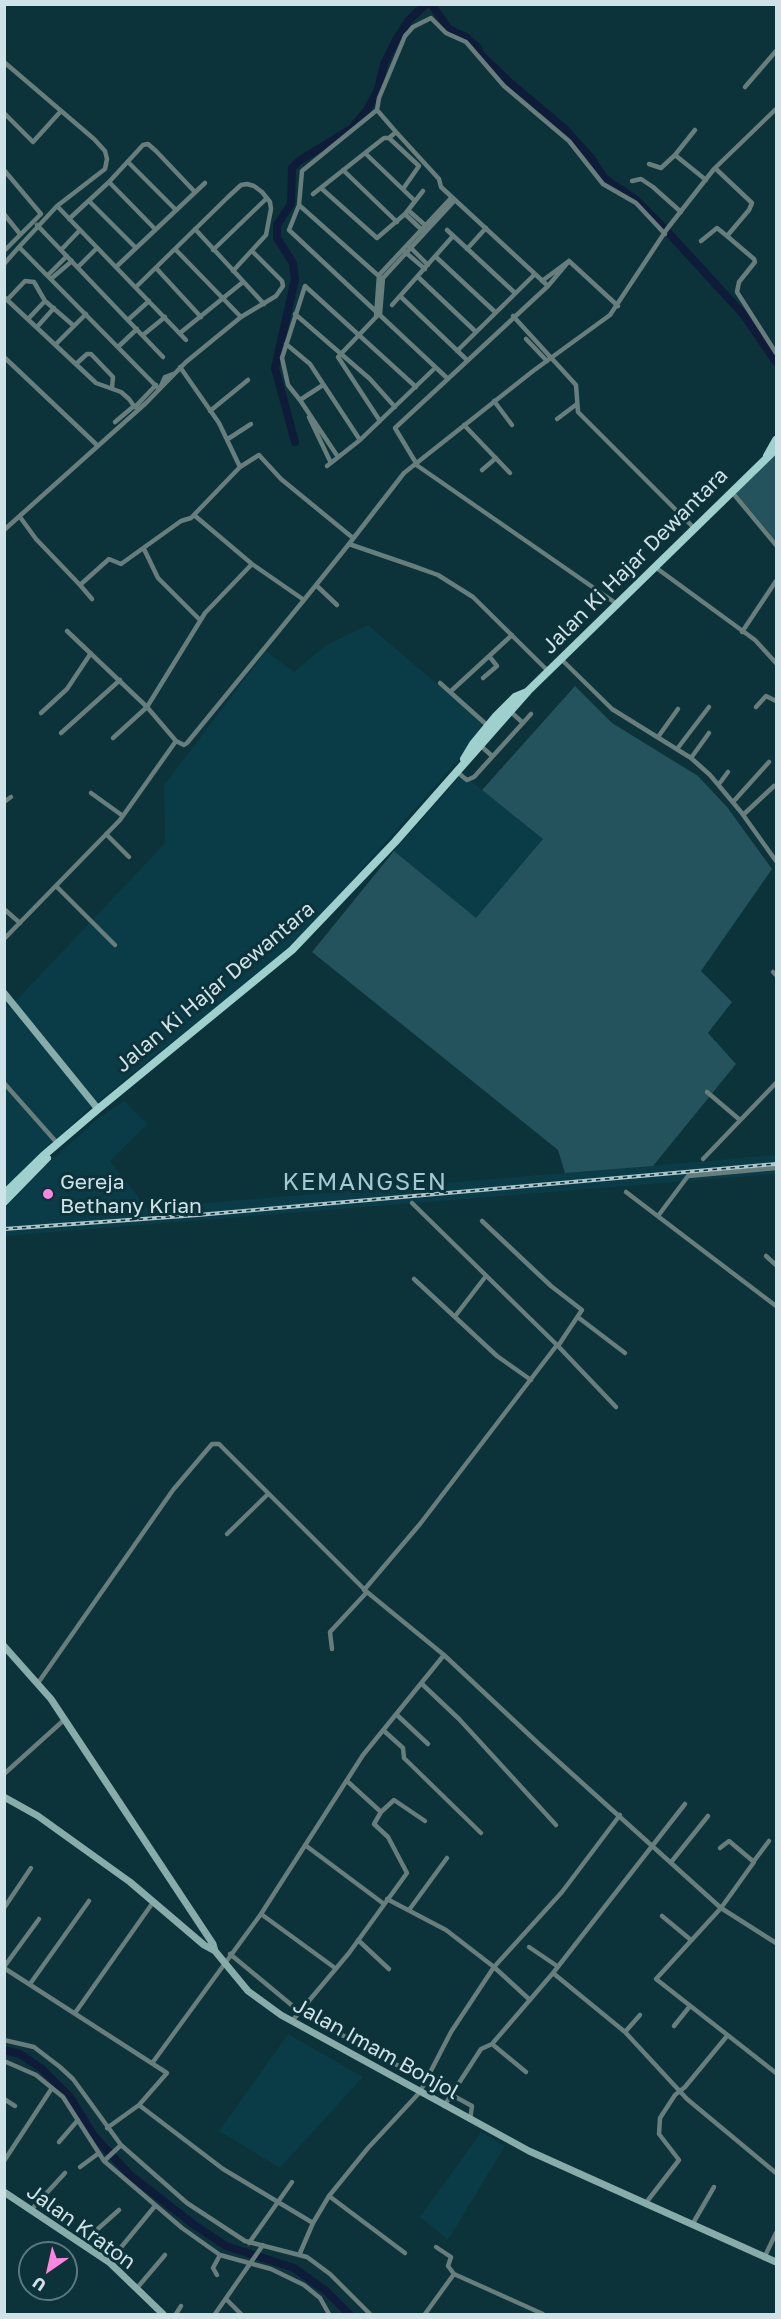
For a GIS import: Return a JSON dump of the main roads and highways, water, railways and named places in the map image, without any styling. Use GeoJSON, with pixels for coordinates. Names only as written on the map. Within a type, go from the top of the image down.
{"type":"FeatureCollection","features":[{"type":"Feature","properties":{"kind":"main road","name":"Jalan Ki Hajar Dewantara"},"geometry":{"type":"LineString","coordinates":[[767,456],[777,440]]}},
{"type":"Feature","properties":{"kind":"main road","name":"Jalan Ki Hajar Dewantara"},"geometry":{"type":"LineString","coordinates":[[4,1202],[57,1146],[98,1108],[292,950],[482,748],[495,722],[513,713],[528,692],[561,659],[767,456],[777,449]]}},
{"type":"Feature","properties":{"kind":"main road","name":"Jalan Ki Hajar Dewantara"},"geometry":{"type":"LineString","coordinates":[[459,770],[515,697],[528,692]]}},
{"type":"Feature","properties":{"kind":"main road"},"geometry":{"type":"LineString","coordinates":[[4,993],[98,1108]]}},
{"type":"Feature","properties":{"kind":"main road","name":"Jalan Ki Hajar Dewantara"},"geometry":{"type":"LineString","coordinates":[[4,1194],[43,1156],[57,1146]]}},
{"type":"Feature","properties":{"kind":"main road"},"geometry":{"type":"LineString","coordinates":[[4,1646],[38,1683],[64,1720],[213,1944],[215,1951]]}},
{"type":"Feature","properties":{"kind":"main road","name":"Jalan Imam Bonjol"},"geometry":{"type":"LineString","coordinates":[[4,1797],[38,1816],[154,1901],[204,1945],[215,1951],[253,1995],[292,2021],[444,2106],[560,2167],[777,2262]]}},
{"type":"Feature","properties":{"kind":"main road","name":"Jalan Kraton"},"geometry":{"type":"LineString","coordinates":[[4,2192],[109,2262],[163,2314]]}},
{"type":"Feature","properties":{"kind":"waterway"},"geometry":{"type":"LineString","coordinates":[[295,442],[275,368],[295,279],[293,263],[277,238],[277,225],[291,204],[292,168],[299,161],[351,129],[367,110],[378,90],[384,64],[396,40],[409,20],[426,4]]}},
{"type":"Feature","properties":{"kind":"waterway"},"geometry":{"type":"LineString","coordinates":[[431,4],[449,29],[466,37],[478,48],[481,55],[507,80],[565,129],[591,158],[604,178],[635,199],[664,228],[743,314],[776,362]]}},
{"type":"Feature","properties":{"kind":"waterway"},"geometry":{"type":"LineString","coordinates":[[4,2050],[20,2054],[42,2069],[70,2097],[94,2136],[130,2175],[193,2224],[226,2246],[294,2268],[326,2291],[349,2314]]}},
{"type":"Feature","properties":{"kind":"railway"},"geometry":{"type":"LineString","coordinates":[[4,1229],[198,1215],[776,1164]]}},
{"type":"Feature","properties":{"kind":"place","name":"Gereja Bethany Krian"},"geometry":{"type":"Point","coordinates":[48,1194]}},
{"type":"Feature","properties":{"kind":"district","name":"KEMANGSEN"},"geometry":{"type":"Point","coordinates":[365,1182]}}]}
